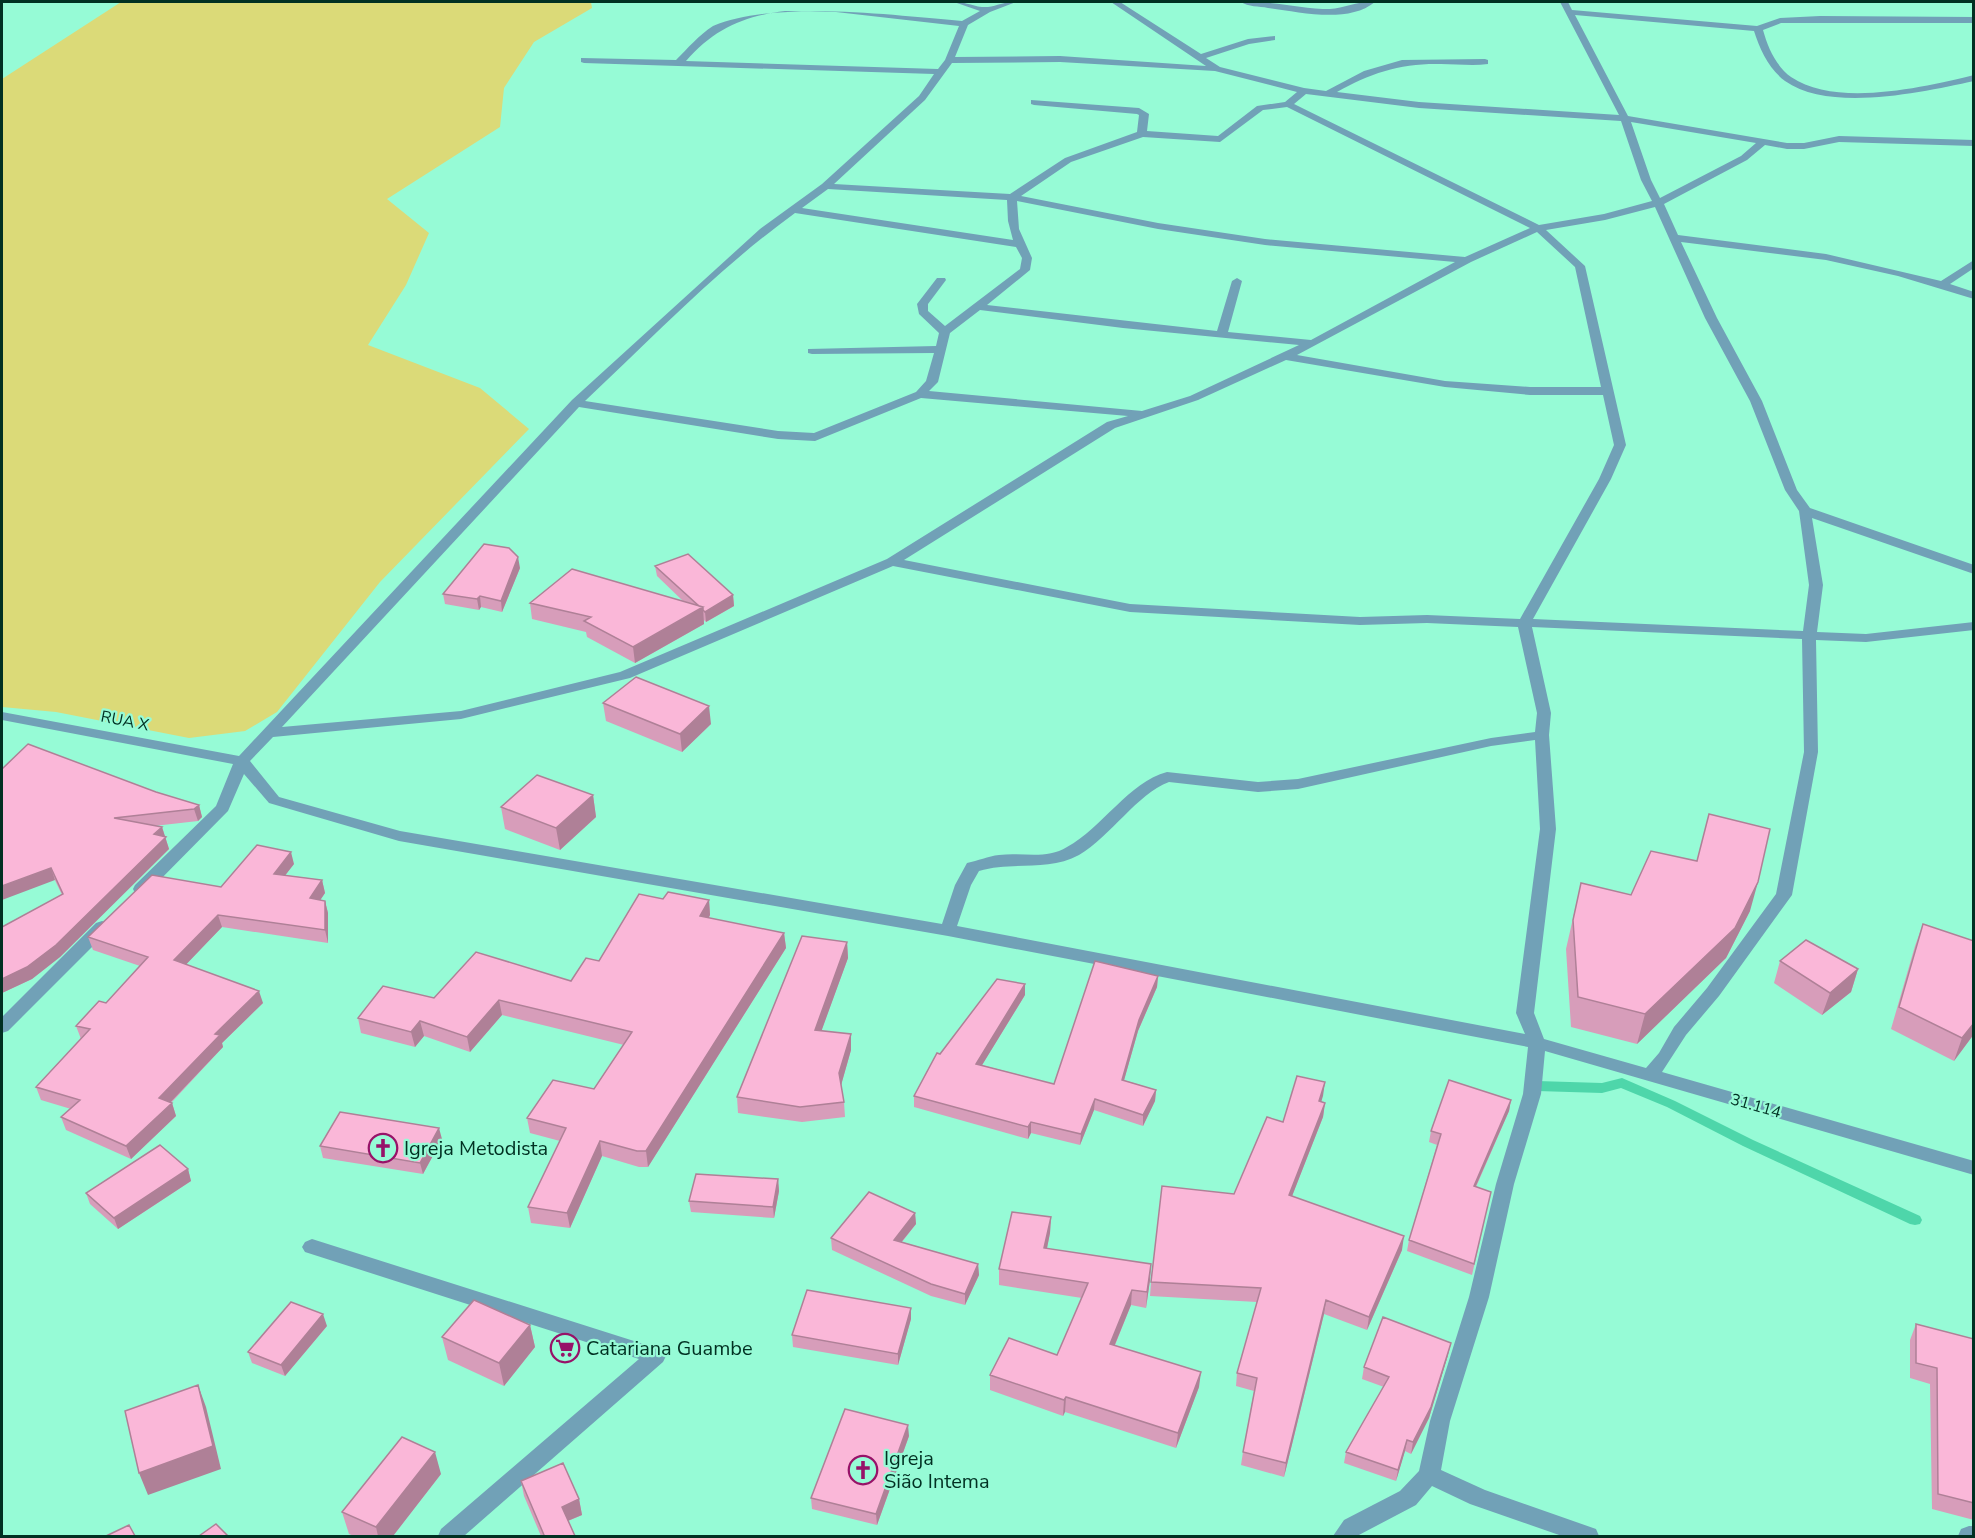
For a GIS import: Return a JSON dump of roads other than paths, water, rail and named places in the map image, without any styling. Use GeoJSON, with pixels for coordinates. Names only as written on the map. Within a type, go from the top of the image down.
{"type":"FeatureCollection","features":[{"type":"Feature","properties":{"kind":"street"},"geometry":{"type":"LineString","coordinates":[[958,2],[987,10]]}},
{"type":"Feature","properties":{"kind":"street"},"geometry":{"type":"LineString","coordinates":[[129,900],[223,808],[242,761],[576,403],[707,280],[764,231],[826,186],[922,98],[950,60],[964,24],[987,10],[1012,2]]}},
{"type":"Feature","properties":{"kind":"street"},"geometry":{"type":"LineString","coordinates":[[1115,2],[1217,69]]}},
{"type":"Feature","properties":{"kind":"street"},"geometry":{"type":"LineString","coordinates":[[1245,2],[1330,11],[1355,10],[1371,2]]}},
{"type":"Feature","properties":{"kind":"street"},"geometry":{"type":"LineString","coordinates":[[1564,2],[1626,118],[1646,180],[1711,318],[1756,401],[1791,490],[1805,511],[1816,585],[1809,637],[1811,752],[1784,895],[1713,992],[1680,1031],[1665,1057],[1650,1075]]}},
{"type":"Feature","properties":{"kind":"street"},"geometry":{"type":"LineString","coordinates":[[679,63],[699,35],[721,21],[763,5],[812,4],[964,24]]}},
{"type":"Feature","properties":{"kind":"street"},"geometry":{"type":"LineString","coordinates":[[1569,12],[1758,30],[1780,21],[1820,19],[1974,20]]}},
{"type":"Feature","properties":{"kind":"street"},"geometry":{"type":"LineString","coordinates":[[1758,30],[1765,53],[1784,74],[1796,84],[1819,91],[1849,94],[1877,93],[1925,88],[1974,78]]}},
{"type":"Feature","properties":{"kind":"street"},"geometry":{"type":"LineString","coordinates":[[1197,58],[1248,42],[1272,38]]}},
{"type":"Feature","properties":{"kind":"street"},"geometry":{"type":"LineString","coordinates":[[950,60],[1060,59],[1217,69],[1326,95],[1419,105],[1626,118],[1762,143],[1804,146],[1839,140],[1868,139],[1974,144]]}},
{"type":"Feature","properties":{"kind":"street"},"geometry":{"type":"LineString","coordinates":[[584,60],[942,72]]}},
{"type":"Feature","properties":{"kind":"street"},"geometry":{"type":"LineString","coordinates":[[1326,95],[1354,77],[1378,67],[1413,60],[1485,62]]}},
{"type":"Feature","properties":{"kind":"street"},"geometry":{"type":"LineString","coordinates":[[576,403],[778,435],[815,436],[920,394],[932,382],[945,332],[1025,270],[1027,258],[1017,244],[1011,209],[1012,197],[1068,160],[1142,134],[1220,139],[1260,108],[1288,104],[1304,91]]}},
{"type":"Feature","properties":{"kind":"street"},"geometry":{"type":"LineString","coordinates":[[1034,102],[1139,111],[1144,114],[1142,134]]}},
{"type":"Feature","properties":{"kind":"street"},"geometry":{"type":"LineString","coordinates":[[1288,104],[1538,228],[1580,266],[1620,445],[1605,479],[1524,623],[1544,713],[1542,735],[1548,829],[1525,1013],[1538,1043],[1532,1094],[1505,1184],[1479,1297],[1440,1421],[1429,1475],[1408,1498],[1352,1527],[1344,1536]]}},
{"type":"Feature","properties":{"kind":"street"},"geometry":{"type":"LineString","coordinates":[[268,733],[461,715],[625,675],[892,562],[1111,424],[1194,398],[1313,343],[1467,260],[1538,228],[1605,217],[1658,203],[1744,158],[1762,143]]}},
{"type":"Feature","properties":{"kind":"street"},"geometry":{"type":"LineString","coordinates":[[826,186],[1012,197],[1158,226],[1265,242],[1467,260]]}},
{"type":"Feature","properties":{"kind":"street"},"geometry":{"type":"LineString","coordinates":[[794,210],[1017,244]]}},
{"type":"Feature","properties":{"kind":"street"},"geometry":{"type":"LineString","coordinates":[[1675,238],[1749,244],[1859,262],[1974,296]]}},
{"type":"Feature","properties":{"kind":"street"},"geometry":{"type":"LineString","coordinates":[[1941,286],[1974,263]]}},
{"type":"Feature","properties":{"kind":"street"},"geometry":{"type":"LineString","coordinates":[[941,280],[922,304],[923,312],[945,332]]}},
{"type":"Feature","properties":{"kind":"street"},"geometry":{"type":"LineString","coordinates":[[1222,333],[1237,281]]}},
{"type":"Feature","properties":{"kind":"street"},"geometry":{"type":"LineString","coordinates":[[978,307],[1123,325],[1313,343]]}},
{"type":"Feature","properties":{"kind":"street"},"geometry":{"type":"LineString","coordinates":[[812,351],[941,349]]}},
{"type":"Feature","properties":{"kind":"street"},"geometry":{"type":"LineString","coordinates":[[1285,356],[1445,384],[1530,391],[1608,392]]}},
{"type":"Feature","properties":{"kind":"street"},"geometry":{"type":"LineString","coordinates":[[920,394],[1144,413]]}},
{"type":"Feature","properties":{"kind":"street"},"geometry":{"type":"LineString","coordinates":[[1805,511],[1974,570]]}},
{"type":"Feature","properties":{"kind":"street"},"geometry":{"type":"LineString","coordinates":[[892,562],[1130,608],[1360,621],[1427,619],[1809,637],[1866,638],[1974,626]]}},
{"type":"Feature","properties":{"kind":"street","name":"RUA X"},"geometry":{"type":"LineString","coordinates":[[2,716],[242,761]]}},
{"type":"Feature","properties":{"kind":"street"},"geometry":{"type":"LineString","coordinates":[[948,930],[963,885],[973,867],[998,860],[1052,860],[1073,851],[1103,829],[1152,783],[1167,777],[1258,787],[1298,784],[1479,744],[1542,735]]}},
{"type":"Feature","properties":{"kind":"street","name":"31.114"},"geometry":{"type":"LineString","coordinates":[[242,761],[274,800],[399,836],[948,930],[1538,1043],[1974,1168]]}},
{"type":"Feature","properties":{"kind":"street"},"geometry":{"type":"LineString","coordinates":[[2,1027],[112,917]]}},
{"type":"Feature","properties":{"kind":"street"},"geometry":{"type":"LineString","coordinates":[[312,1247],[656,1356],[450,1536]]}},
{"type":"Feature","properties":{"kind":"street"},"geometry":{"type":"LineString","coordinates":[[1429,1475],[1478,1497],[1588,1536]]}},
{"type":"Feature","properties":{"kind":"waterway"},"geometry":{"type":"LineString","coordinates":[[1537,1086],[1602,1088],[1622,1083],[1915,1220]]}},
{"type":"Feature","properties":{"kind":"place","name":"Igreja Metodista"},"geometry":{"type":"Point","coordinates":[383,1148]}},
{"type":"Feature","properties":{"kind":"place","name":"Catariana Guambe"},"geometry":{"type":"Point","coordinates":[565,1348]}},
{"type":"Feature","properties":{"kind":"place","name":"Igreja Sião Intema"},"geometry":{"type":"Point","coordinates":[863,1470]}}]}
